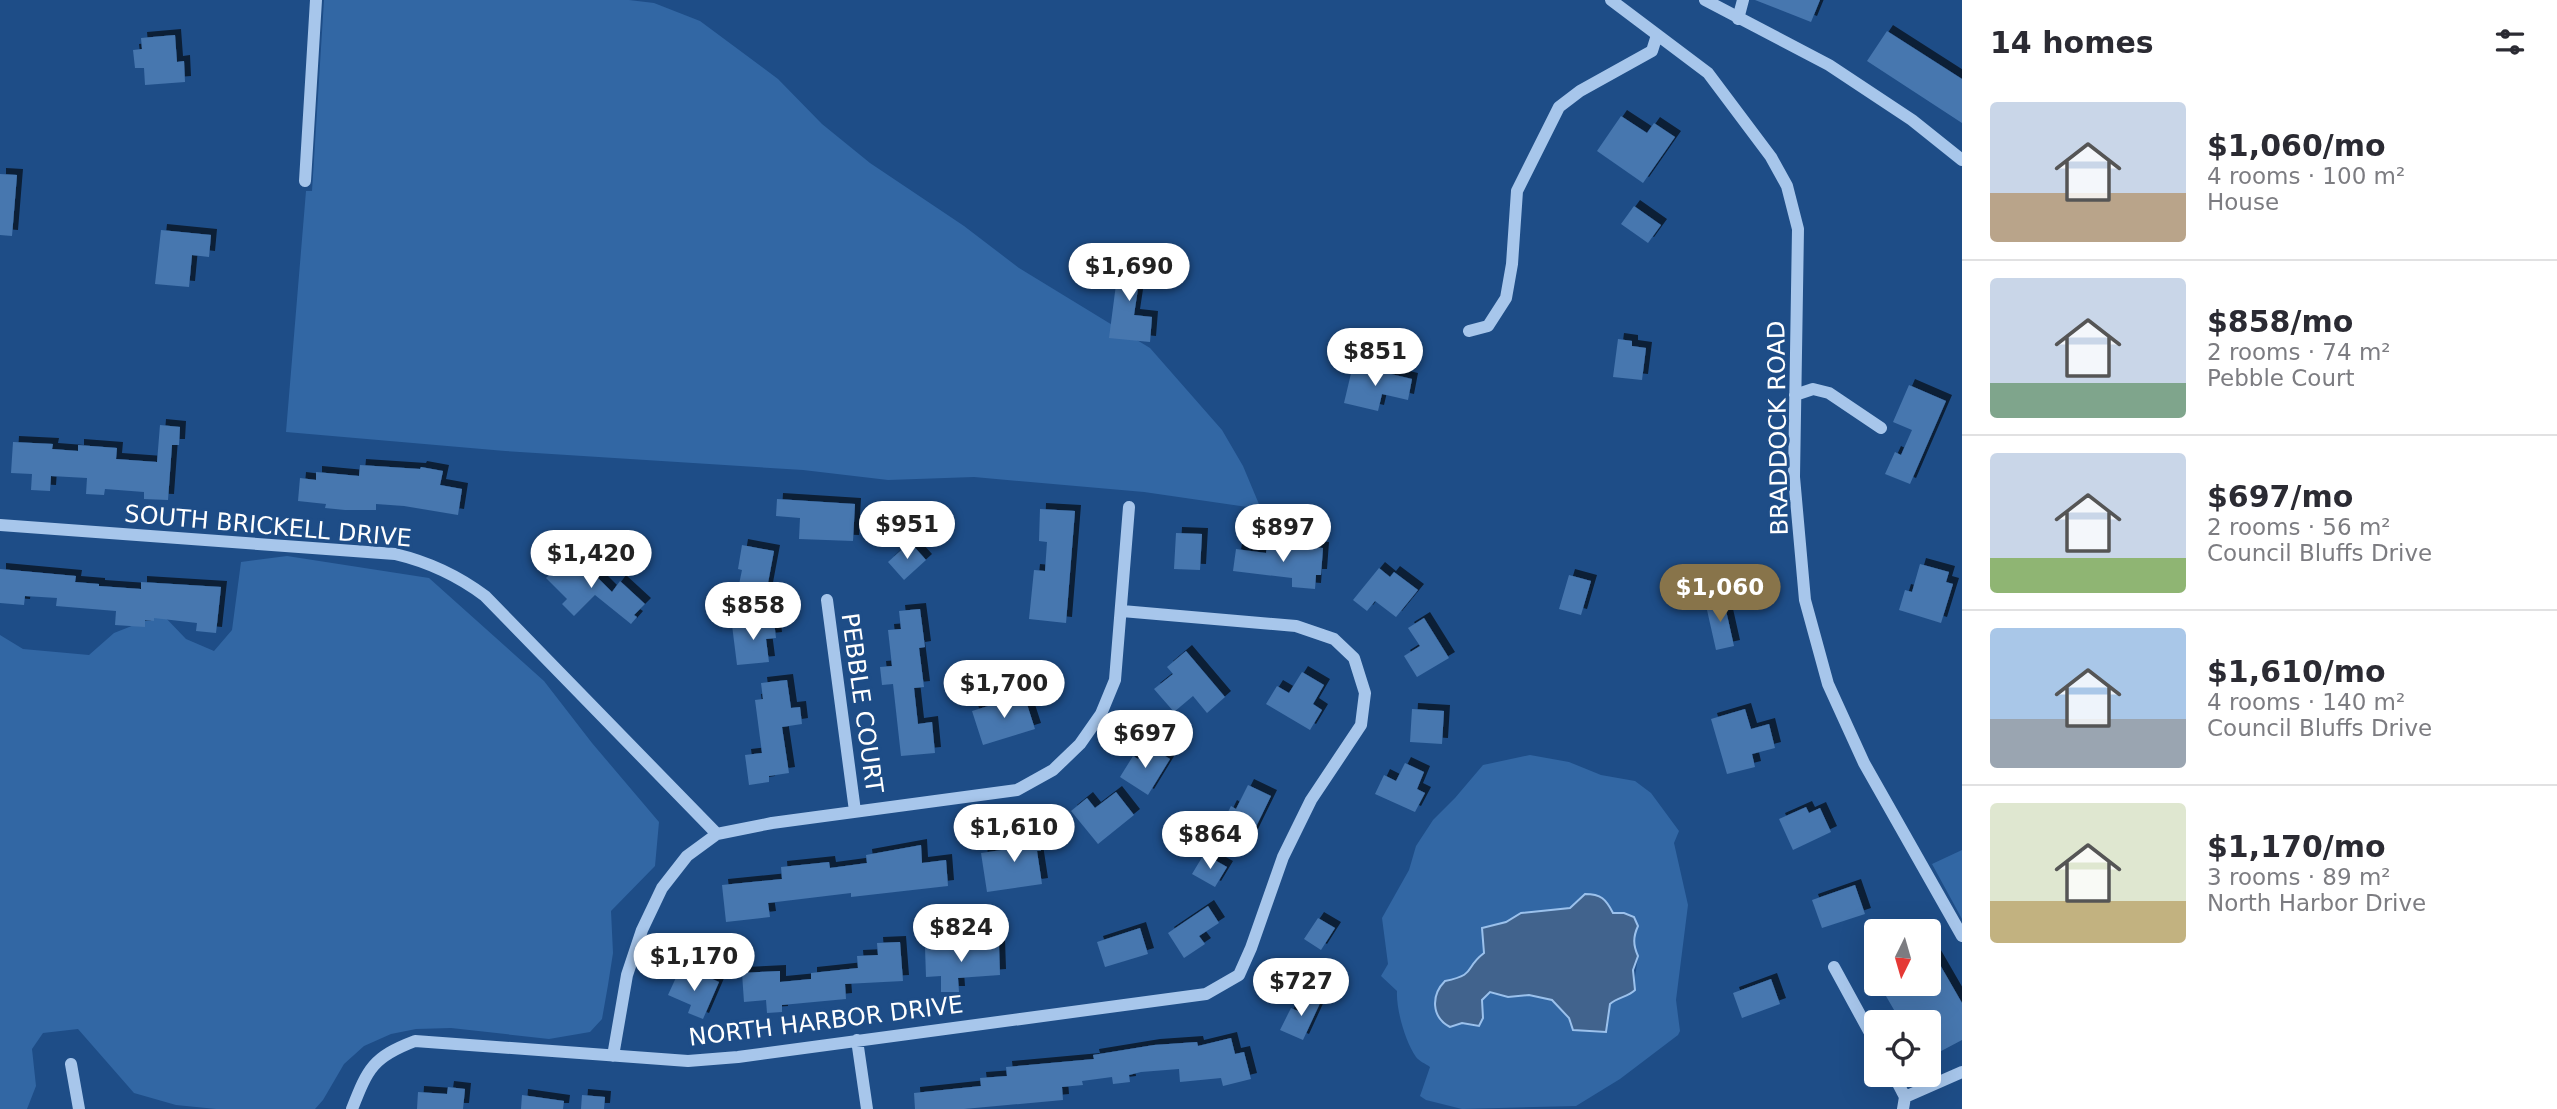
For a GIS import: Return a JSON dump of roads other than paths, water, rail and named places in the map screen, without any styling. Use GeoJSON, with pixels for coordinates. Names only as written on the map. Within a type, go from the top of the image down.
{"type":"FeatureCollection","features":[{"type":"Feature","properties":{"kind":"street"},"geometry":{"type":"LineString","coordinates":[[304,181],[316,0]]}},
{"type":"Feature","properties":{"kind":"street","name":"BRADDOCK ROAD"},"geometry":{"type":"LineString","coordinates":[[1611,0],[1708,73],[1771,157],[1787,187],[1798,229],[1794,477],[1805,600],[1828,684],[1864,763],[1962,936]]}},
{"type":"Feature","properties":{"kind":"street"},"geometry":{"type":"LineString","coordinates":[[1705,0],[1829,65],[1912,120],[1962,160]]}},
{"type":"Feature","properties":{"kind":"street"},"geometry":{"type":"LineString","coordinates":[[1738,19],[1743,0]]}},
{"type":"Feature","properties":{"kind":"street"},"geometry":{"type":"LineString","coordinates":[[1469,331],[1488,326],[1506,298],[1512,264],[1517,191],[1559,107],[1652,51],[1657,35]]}},
{"type":"Feature","properties":{"kind":"street"},"geometry":{"type":"LineString","coordinates":[[1795,395],[1813,389],[1829,393],[1881,428]]}},
{"type":"Feature","properties":{"kind":"street"},"geometry":{"type":"LineString","coordinates":[[613,1056],[627,975],[642,930],[662,888],[687,856],[717,835],[772,823],[1017,790],[1053,770],[1080,744],[1101,714],[1115,680],[1129,507]]}},
{"type":"Feature","properties":{"kind":"street","name":"SOUTH BRICKELL DRIVE"},"geometry":{"type":"LineString","coordinates":[[0,524],[395,554],[421,560],[461,579],[485,596],[717,835]]}},
{"type":"Feature","properties":{"kind":"street","name":"PEBBLE COURT"},"geometry":{"type":"LineString","coordinates":[[827,600],[855,811]]}},
{"type":"Feature","properties":{"kind":"street","name":"NORTH HARBOR DRIVE"},"geometry":{"type":"LineString","coordinates":[[352,1109],[367,1073],[376,1061],[395,1048],[415,1041],[688,1061],[738,1057],[1206,994],[1239,975],[1283,857],[1311,800],[1361,725],[1366,693],[1354,658],[1334,639],[1296,626],[1122,611]]}},
{"type":"Feature","properties":{"kind":"street"},"geometry":{"type":"LineString","coordinates":[[1834,967],[1864,1022]]}},
{"type":"Feature","properties":{"kind":"street"},"geometry":{"type":"LineString","coordinates":[[857,1040],[867,1109]]}},
{"type":"Feature","properties":{"kind":"street"},"geometry":{"type":"LineString","coordinates":[[71,1064],[79,1109]]}},
{"type":"Feature","properties":{"kind":"street"},"geometry":{"type":"LineString","coordinates":[[1904,1103],[1962,1072]]}}]}
